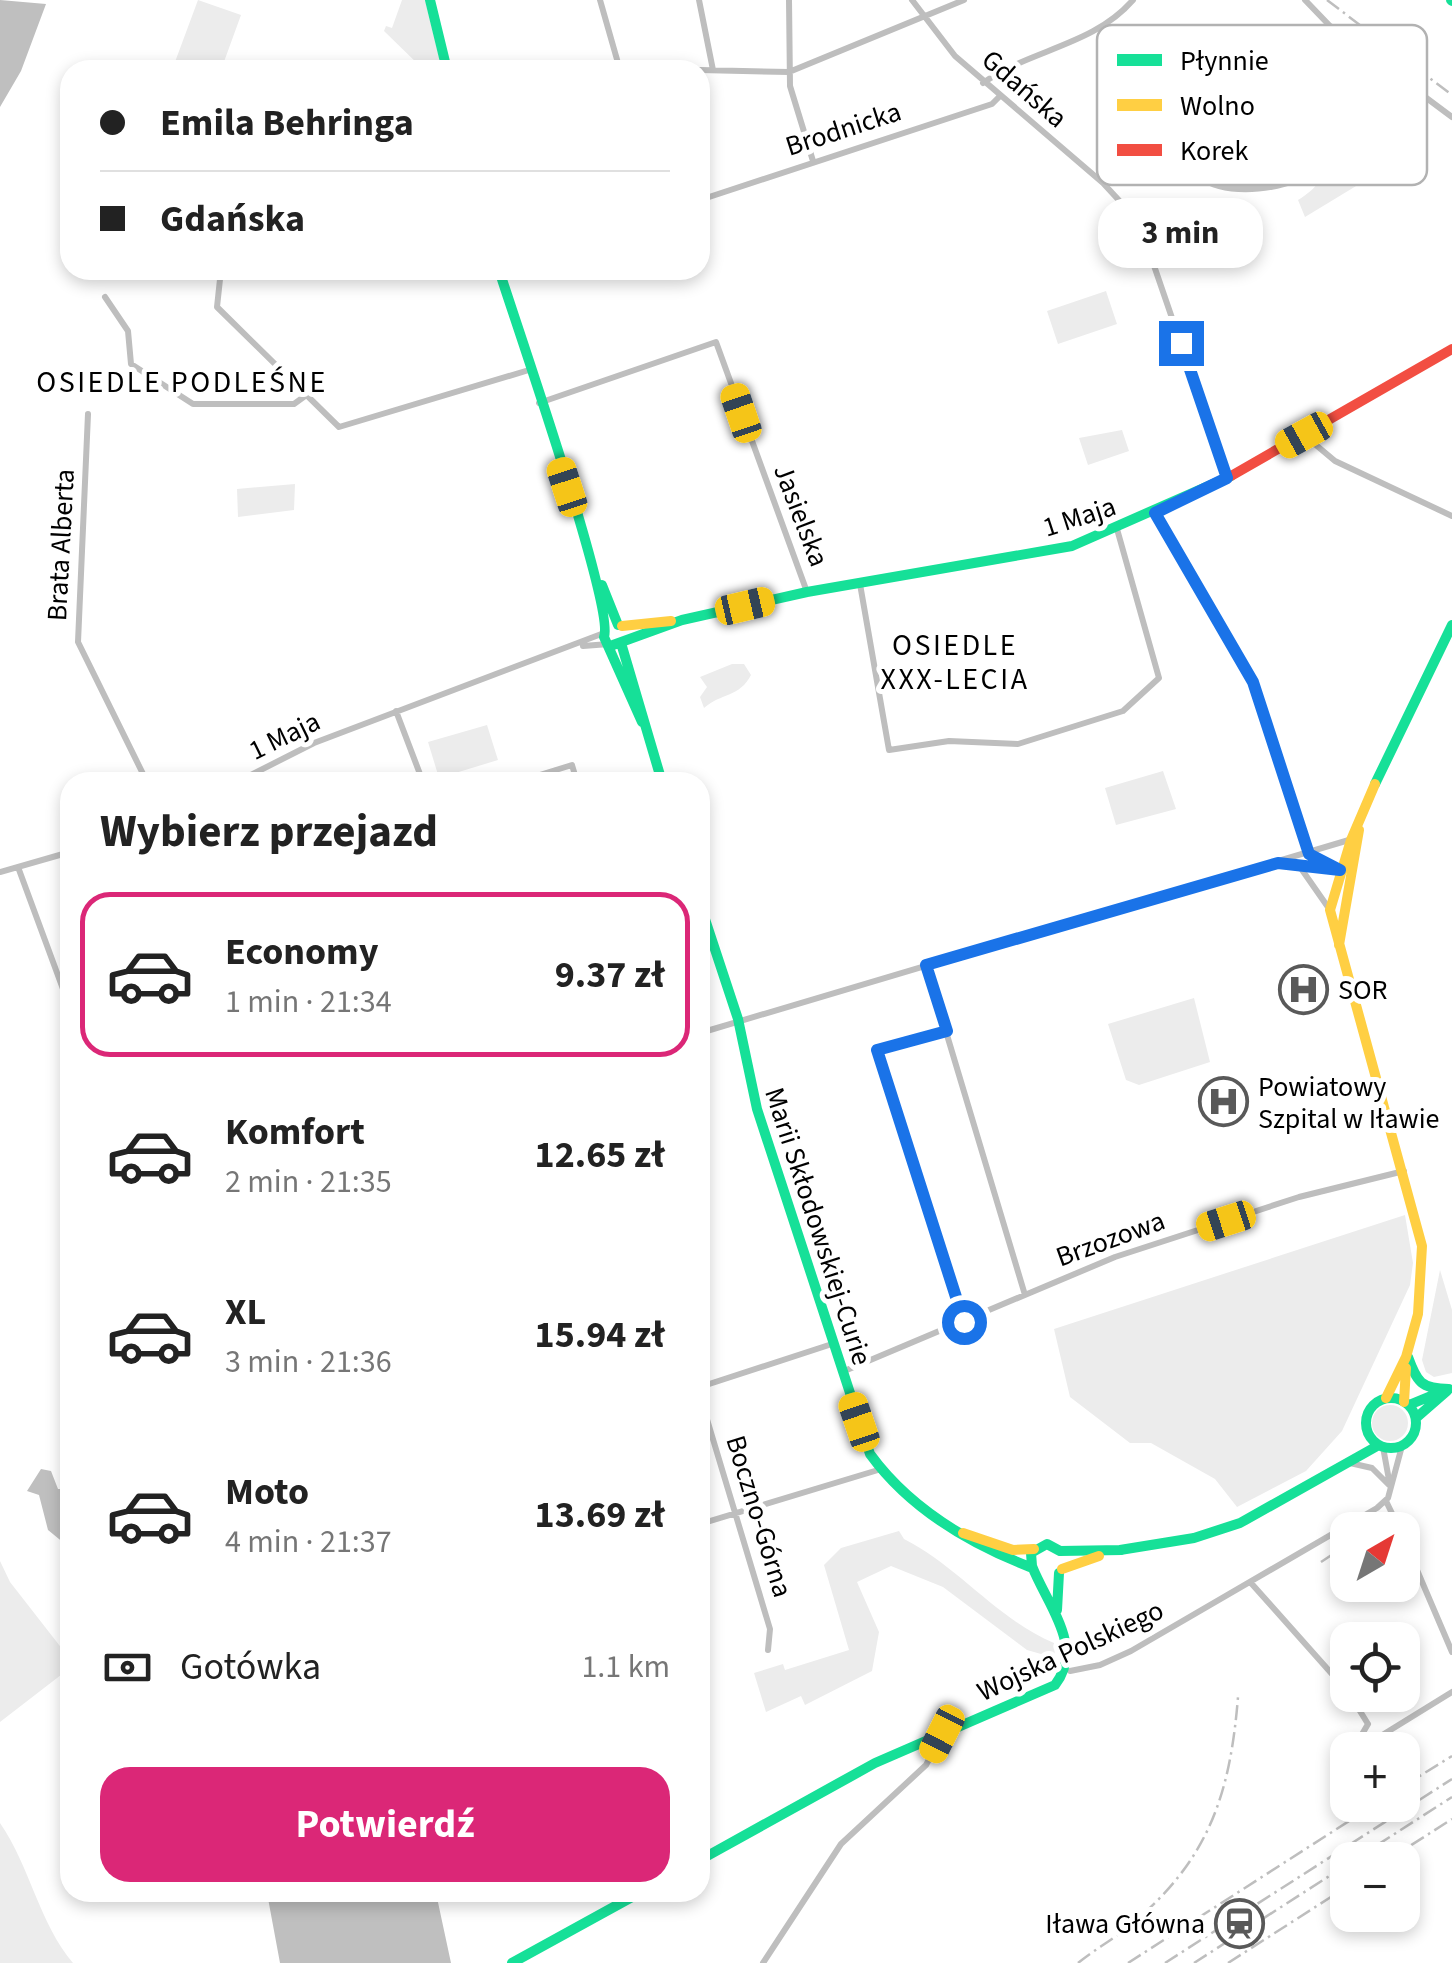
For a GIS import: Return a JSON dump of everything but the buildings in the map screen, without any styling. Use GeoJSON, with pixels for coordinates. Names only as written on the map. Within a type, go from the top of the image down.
{"type":"FeatureCollection","features":[{"type":"Feature","properties":{"kind":"street"},"geometry":{"type":"LineString","coordinates":[[430,0],[445,60]]}},
{"type":"Feature","properties":{"kind":"street"},"geometry":{"type":"LineString","coordinates":[[600,0],[617,60]]}},
{"type":"Feature","properties":{"kind":"street"},"geometry":{"type":"LineString","coordinates":[[699,0],[712,70],[789,72],[964,0]]}},
{"type":"Feature","properties":{"kind":"street"},"geometry":{"type":"LineString","coordinates":[[789,0],[789,72],[814,162]]}},
{"type":"Feature","properties":{"kind":"street","name":"Gdańska"},"geometry":{"type":"LineString","coordinates":[[912,0],[984,83],[1097,178]]}},
{"type":"Feature","properties":{"kind":"street"},"geometry":{"type":"LineString","coordinates":[[1107,25],[1133,0]]}},
{"type":"Feature","properties":{"kind":"street"},"geometry":{"type":"LineString","coordinates":[[1305,0],[1329,25]]}},
{"type":"Feature","properties":{"kind":"street"},"geometry":{"type":"LineString","coordinates":[[984,83],[1003,70],[1097,31]]}},
{"type":"Feature","properties":{"kind":"street","name":"Brodnicka"},"geometry":{"type":"LineString","coordinates":[[710,197],[992,104],[999,97]]}},
{"type":"Feature","properties":{"kind":"street"},"geometry":{"type":"LineString","coordinates":[[1427,98],[1452,117]]}},
{"type":"Feature","properties":{"kind":"street","name":"Gdańska"},"geometry":{"type":"LineString","coordinates":[[1105,185],[1139,222],[1227,478]]}},
{"type":"Feature","properties":{"kind":"street"},"geometry":{"type":"LineString","coordinates":[[219,280],[217,306],[330,422],[348,427],[528,370]]}},
{"type":"Feature","properties":{"kind":"street"},"geometry":{"type":"LineString","coordinates":[[502,280],[615,635],[628,695],[642,722],[659,772]]}},
{"type":"Feature","properties":{"kind":"street"},"geometry":{"type":"LineString","coordinates":[[105,297],[120,314],[128,332],[131,364],[194,404],[294,404],[305,396]]}},
{"type":"Feature","properties":{"kind":"street","name":"Jasielska"},"geometry":{"type":"LineString","coordinates":[[539,403],[716,342],[808,592]]}},
{"type":"Feature","properties":{"kind":"street","name":"1 Maja"},"geometry":{"type":"LineString","coordinates":[[257,772],[314,743],[396,711],[615,635],[808,592],[1063,549],[1116,530],[1227,478],[1452,349]]}},
{"type":"Feature","properties":{"kind":"street","name":"Brata Alberta"},"geometry":{"type":"LineString","coordinates":[[88,414],[78,642],[142,772]]}},
{"type":"Feature","properties":{"kind":"street"},"geometry":{"type":"LineString","coordinates":[[1304,435],[1334,461],[1452,516]]}},
{"type":"Feature","properties":{"kind":"street"},"geometry":{"type":"LineString","coordinates":[[1155,513],[1253,682],[1309,854],[1345,872]]}},
{"type":"Feature","properties":{"kind":"street"},"geometry":{"type":"LineString","coordinates":[[859,583],[889,750],[948,741],[1018,744],[1123,711],[1159,678],[1116,530]]}},
{"type":"Feature","properties":{"kind":"street"},"geometry":{"type":"LineString","coordinates":[[1330,910],[1406,713],[1452,625]]}},
{"type":"Feature","properties":{"kind":"street"},"geometry":{"type":"LineString","coordinates":[[396,711],[419,772]]}},
{"type":"Feature","properties":{"kind":"street"},"geometry":{"type":"LineString","coordinates":[[549,772],[572,765],[574,772]]}},
{"type":"Feature","properties":{"kind":"street"},"geometry":{"type":"LineString","coordinates":[[1339,945],[1350,840],[1360,824]]}},
{"type":"Feature","properties":{"kind":"street"},"geometry":{"type":"LineString","coordinates":[[710,1030],[1350,840]]}},
{"type":"Feature","properties":{"kind":"street"},"geometry":{"type":"LineString","coordinates":[[0,872],[60,855]]}},
{"type":"Feature","properties":{"kind":"street"},"geometry":{"type":"LineString","coordinates":[[1278,863],[1345,872]]}},
{"type":"Feature","properties":{"kind":"street"},"geometry":{"type":"LineString","coordinates":[[1299,866],[1330,910],[1424,1256],[1422,1295],[1408,1351],[1386,1398],[1368,1411],[1368,1434],[1344,1463]]}},
{"type":"Feature","properties":{"kind":"street"},"geometry":{"type":"LineString","coordinates":[[18,867],[60,981]]}},
{"type":"Feature","properties":{"kind":"street","name":"Marii Skłodowskiej-Curie"},"geometry":{"type":"LineString","coordinates":[[710,935],[738,1020],[743,1061],[832,1344],[878,1470]]}},
{"type":"Feature","properties":{"kind":"street"},"geometry":{"type":"LineString","coordinates":[[926,965],[1025,1295]]}},
{"type":"Feature","properties":{"kind":"street"},"geometry":{"type":"LineString","coordinates":[[947,1031],[877,1050],[964,1322]]}},
{"type":"Feature","properties":{"kind":"street","name":"Brzozowa"},"geometry":{"type":"LineString","coordinates":[[842,1372],[1115,1257],[1300,1197],[1404,1171]]}},
{"type":"Feature","properties":{"kind":"street"},"geometry":{"type":"LineString","coordinates":[[710,1385],[832,1344]]}},
{"type":"Feature","properties":{"kind":"street"},"geometry":{"type":"LineString","coordinates":[[1408,1351],[1417,1382],[1429,1389],[1450,1388]]}},
{"type":"Feature","properties":{"kind":"street"},"geometry":{"type":"LineString","coordinates":[[1408,1351],[1406,1404],[1416,1418]]}},
{"type":"Feature","properties":{"kind":"street"},"geometry":{"type":"LineString","coordinates":[[1386,1398],[1406,1404],[1450,1388]]}},
{"type":"Feature","properties":{"kind":"street"},"geometry":{"type":"LineString","coordinates":[[1391,1512],[1386,1501],[1402,1446],[1414,1434],[1416,1418],[1450,1388]]}},
{"type":"Feature","properties":{"kind":"street","name":"Boczno-Górna"},"geometry":{"type":"LineString","coordinates":[[710,1429],[770,1629],[768,1650]]}},
{"type":"Feature","properties":{"kind":"street"},"geometry":{"type":"LineString","coordinates":[[1368,1434],[1381,1446],[1390,1487]]}},
{"type":"Feature","properties":{"kind":"street"},"geometry":{"type":"LineString","coordinates":[[950,1528],[1014,1550],[1047,1544],[1060,1551],[1122,1550],[1194,1538],[1240,1523],[1381,1446],[1402,1446]]}},
{"type":"Feature","properties":{"kind":"street"},"geometry":{"type":"LineString","coordinates":[[1344,1463],[1367,1465],[1390,1487]]}},
{"type":"Feature","properties":{"kind":"street"},"geometry":{"type":"LineString","coordinates":[[710,1521],[878,1470],[973,1544],[1030,1568],[1039,1577],[1058,1621],[1070,1671]]}},
{"type":"Feature","properties":{"kind":"street","name":"Wojska Polskiego"},"geometry":{"type":"LineString","coordinates":[[710,1854],[876,1763],[1055,1686],[1070,1671],[1100,1665],[1131,1650],[1252,1583],[1386,1501]]}},
{"type":"Feature","properties":{"kind":"street"},"geometry":{"type":"LineString","coordinates":[[1030,1568],[1034,1549]]}},
{"type":"Feature","properties":{"kind":"street"},"geometry":{"type":"LineString","coordinates":[[1039,1577],[1122,1550]]}},
{"type":"Feature","properties":{"kind":"street"},"geometry":{"type":"LineString","coordinates":[[1058,1621],[1060,1551]]}},
{"type":"Feature","properties":{"kind":"street"},"geometry":{"type":"LineString","coordinates":[[1420,1577],[1452,1652]]}},
{"type":"Feature","properties":{"kind":"street"},"geometry":{"type":"LineString","coordinates":[[1252,1583],[1330,1671]]}},
{"type":"Feature","properties":{"kind":"street"},"geometry":{"type":"LineString","coordinates":[[1385,1732],[1452,1692]]}},
{"type":"Feature","properties":{"kind":"street"},"geometry":{"type":"LineString","coordinates":[[1361,1712],[1377,1732]]}},
{"type":"Feature","properties":{"kind":"street"},"geometry":{"type":"LineString","coordinates":[[1361,1732],[1368,1724]]}},
{"type":"Feature","properties":{"kind":"street"},"geometry":{"type":"LineString","coordinates":[[763,1963],[842,1844],[926,1765],[942,1734]]}},
{"type":"Feature","properties":{"kind":"street"},"geometry":{"type":"LineString","coordinates":[[512,1963],[623,1902]]}},
{"type":"Feature","properties":{"kind":"shaded area"},"geometry":{"type":"Polygon","coordinates":[[[0,0],[46,4],[21,71],[0,107],[0,0]]]}},
{"type":"Feature","properties":{"kind":"shaded area"},"geometry":{"type":"Polygon","coordinates":[[[198,0],[241,15],[225,60],[176,60],[198,0]]]}},
{"type":"Feature","properties":{"kind":"shaded area"},"geometry":{"type":"Polygon","coordinates":[[[402,0],[425,0],[440,60],[414,60],[384,31],[386,26],[392,28],[402,0]]]}},
{"type":"Feature","properties":{"kind":"shaded area"},"geometry":{"type":"Polygon","coordinates":[[[1208,185],[1292,185],[1260,192],[1208,185]]]}},
{"type":"Feature","properties":{"kind":"shaded area"},"geometry":{"type":"Polygon","coordinates":[[[1316,185],[1358,185],[1305,217],[1298,200],[1316,185]]]}},
{"type":"Feature","properties":{"kind":"shaded area"},"geometry":{"type":"Polygon","coordinates":[[[1106,291],[1117,324],[1058,344],[1047,311],[1106,291]]]}},
{"type":"Feature","properties":{"kind":"shaded area"},"geometry":{"type":"Polygon","coordinates":[[[1122,430],[1129,451],[1088,465],[1079,438],[1122,430]]]}},
{"type":"Feature","properties":{"kind":"shaded area"},"geometry":{"type":"Polygon","coordinates":[[[295,484],[294,510],[238,517],[237,489],[295,484]]]}},
{"type":"Feature","properties":{"kind":"shaded area"},"geometry":{"type":"Polygon","coordinates":[[[732,664],[744,664],[751,675],[747,682],[704,708],[700,697],[707,687],[700,677],[732,664]]]}},
{"type":"Feature","properties":{"kind":"shaded area"},"geometry":{"type":"Polygon","coordinates":[[[487,725],[498,760],[459,772],[437,772],[428,742],[487,725]]]}},
{"type":"Feature","properties":{"kind":"shaded area"},"geometry":{"type":"Polygon","coordinates":[[[1163,771],[1176,809],[1116,825],[1105,788],[1163,771]]]}},
{"type":"Feature","properties":{"kind":"shaded area"},"geometry":{"type":"Polygon","coordinates":[[[1194,998],[1210,1062],[1139,1085],[1126,1080],[1108,1024],[1194,998]]]}},
{"type":"Feature","properties":{"kind":"shaded area"},"geometry":{"type":"Polygon","coordinates":[[[1405,1215],[1413,1263],[1410,1285],[1342,1431],[1306,1471],[1237,1507],[1215,1479],[1151,1443],[1130,1443],[1070,1397],[1054,1329],[1405,1215]]]}},
{"type":"Feature","properties":{"kind":"shaded area"},"geometry":{"type":"Polygon","coordinates":[[[1440,1270],[1452,1310],[1452,1373],[1434,1377],[1426,1372],[1422,1360],[1440,1270]]]}},
{"type":"Feature","properties":{"kind":"shaded area"},"geometry":{"type":"Polygon","coordinates":[[[1390,1405],[1403,1410],[1408,1423],[1403,1436],[1390,1441],[1377,1436],[1372,1423],[1377,1410],[1390,1405]]]}},
{"type":"Feature","properties":{"kind":"shaded area"},"geometry":{"type":"Polygon","coordinates":[[[41,1469],[51,1471],[60,1489],[60,1540],[48,1530],[39,1495],[27,1491],[41,1469]]]}},
{"type":"Feature","properties":{"kind":"shaded area"},"geometry":{"type":"Polygon","coordinates":[[[899,1531],[904,1539],[943,1564],[1014,1621],[1054,1643],[1055,1658],[1027,1650],[943,1587],[891,1566],[857,1582],[879,1632],[872,1671],[805,1705],[801,1696],[766,1712],[754,1673],[783,1664],[785,1670],[849,1650],[824,1565],[841,1548],[899,1531]]]}},
{"type":"Feature","properties":{"kind":"shaded area"},"geometry":{"type":"Polygon","coordinates":[[[0,1561],[10,1582],[60,1646],[60,1676],[0,1722],[0,1561]]]}},
{"type":"Feature","properties":{"kind":"shaded area"},"geometry":{"type":"Polygon","coordinates":[[[0,1823],[51,1930],[73,1963],[0,1963],[0,1823]]]}},
{"type":"Feature","properties":{"kind":"shaded area"},"geometry":{"type":"Polygon","coordinates":[[[269,1902],[438,1902],[451,1963],[280,1963],[269,1902]]]}},
{"type":"Feature","properties":{"kind":"railway"},"geometry":{"type":"LineString","coordinates":[[1327,0],[1360,25]]}},
{"type":"Feature","properties":{"kind":"railway"},"geometry":{"type":"LineString","coordinates":[[1427,76],[1452,95]]}},
{"type":"Feature","properties":{"kind":"railway"},"geometry":{"type":"LineString","coordinates":[[1321,1562],[1330,1556]]}},
{"type":"Feature","properties":{"kind":"railway"},"geometry":{"type":"LineString","coordinates":[[1078,1963],[1155,1903],[1196,1852],[1221,1796],[1238,1697]]}},
{"type":"Feature","properties":{"kind":"railway"},"geometry":{"type":"LineString","coordinates":[[1420,1776],[1452,1756]]}},
{"type":"Feature","properties":{"kind":"railway"},"geometry":{"type":"LineString","coordinates":[[1165,1963],[1452,1779]]}},
{"type":"Feature","properties":{"kind":"railway"},"geometry":{"type":"LineString","coordinates":[[1382,1842],[1452,1797]]}},
{"type":"Feature","properties":{"kind":"railway"},"geometry":{"type":"LineString","coordinates":[[1416,1842],[1452,1819]]}},
{"type":"Feature","properties":{"kind":"railway"},"geometry":{"type":"LineString","coordinates":[[1128,1963],[1348,1822]]}},
{"type":"Feature","properties":{"kind":"railway"},"geometry":{"type":"LineString","coordinates":[[1194,1963],[1330,1876]]}},
{"type":"Feature","properties":{"kind":"railway"},"geometry":{"type":"LineString","coordinates":[[1228,1963],[1330,1898]]}},
{"type":"Feature","properties":{"kind":"traffic: fast"},"geometry":{"type":"LineString","coordinates":[[430,0],[445,60]]}},
{"type":"Feature","properties":{"kind":"traffic: fast"},"geometry":{"type":"LineString","coordinates":[[502,280],[580,522],[603,615],[604,637],[642,722]]}},
{"type":"Feature","properties":{"kind":"traffic: fast"},"geometry":{"type":"LineString","coordinates":[[613,645],[682,620],[807,592],[1072,546],[1231,476]]}},
{"type":"Feature","properties":{"kind":"traffic: fast"},"geometry":{"type":"LineString","coordinates":[[602,585],[618,625]]}},
{"type":"Feature","properties":{"kind":"traffic: fast"},"geometry":{"type":"LineString","coordinates":[[1375,784],[1452,625]]}},
{"type":"Feature","properties":{"kind":"traffic: fast"},"geometry":{"type":"LineString","coordinates":[[621,643],[659,772]]}},
{"type":"Feature","properties":{"kind":"traffic: fast"},"geometry":{"type":"LineString","coordinates":[[710,934],[738,1019],[757,1109],[870,1454],[922,1508],[984,1547],[1030,1567]]}},
{"type":"Feature","properties":{"kind":"traffic: fast"},"geometry":{"type":"LineString","coordinates":[[1408,1357],[1421,1382],[1432,1388],[1449,1389]]}},
{"type":"Feature","properties":{"kind":"traffic: fast"},"geometry":{"type":"LineString","coordinates":[[1416,1418],[1447,1391]]}},
{"type":"Feature","properties":{"kind":"traffic: fast"},"geometry":{"type":"LineString","coordinates":[[1409,1405],[1438,1393]]}},
{"type":"Feature","properties":{"kind":"traffic: fast"},"geometry":{"type":"LineString","coordinates":[[1391,1398],[1409,1405],[1416,1423],[1409,1441],[1391,1448],[1373,1441],[1366,1423],[1373,1405],[1391,1398]]}},
{"type":"Feature","properties":{"kind":"traffic: fast"},"geometry":{"type":"LineString","coordinates":[[1120,1550],[1194,1538],[1240,1523],[1379,1445]]}},
{"type":"Feature","properties":{"kind":"traffic: fast"},"geometry":{"type":"LineString","coordinates":[[710,1854],[875,1763],[1055,1685],[1063,1670],[1065,1640],[1032,1566],[1031,1553],[1047,1544],[1060,1551],[1122,1550]]}},
{"type":"Feature","properties":{"kind":"traffic: fast"},"geometry":{"type":"LineString","coordinates":[[1057,1610],[1059,1573]]}},
{"type":"Feature","properties":{"kind":"traffic: fast"},"geometry":{"type":"LineString","coordinates":[[512,1963],[623,1902]]}},
{"type":"Feature","properties":{"kind":"traffic: slow"},"geometry":{"type":"LineString","coordinates":[[622,626],[671,621]]}},
{"type":"Feature","properties":{"kind":"traffic: slow"},"geometry":{"type":"LineString","coordinates":[[1375,784],[1351,840],[1330,910],[1422,1246],[1418,1314],[1406,1357],[1386,1398]]}},
{"type":"Feature","properties":{"kind":"traffic: slow"},"geometry":{"type":"LineString","coordinates":[[1339,945],[1359,830]]}},
{"type":"Feature","properties":{"kind":"traffic: slow"},"geometry":{"type":"LineString","coordinates":[[1404,1402],[1406,1368]]}},
{"type":"Feature","properties":{"kind":"traffic: slow"},"geometry":{"type":"LineString","coordinates":[[963,1533],[1013,1550],[1034,1549]]}},
{"type":"Feature","properties":{"kind":"traffic: slow"},"geometry":{"type":"LineString","coordinates":[[1062,1569],[1099,1556]]}},
{"type":"Feature","properties":{"kind":"traffic: jam"},"geometry":{"type":"LineString","coordinates":[[1231,476],[1452,349]]}},
{"type":"Feature","properties":{"kind":"place","name":"SOR"},"geometry":{"type":"Point","coordinates":[1303,989]}},
{"type":"Feature","properties":{"kind":"place","name":"Powiatowy Szpital w Iławie"},"geometry":{"type":"Point","coordinates":[1223,1102]}},
{"type":"Feature","properties":{"kind":"place","name":"Iława Główna"},"geometry":{"type":"Point","coordinates":[1240,1923]}},
{"type":"Feature","properties":{"kind":"district","name":"OSIEDLE PODLEŚNE"},"geometry":{"type":"Point","coordinates":[182,382]}},
{"type":"Feature","properties":{"kind":"district","name":"OSIEDLE XXX-LECIA"},"geometry":{"type":"Point","coordinates":[955,662]}},
{"type":"Feature","properties":{"kind":"route"},"geometry":{"type":"LineString","coordinates":[[964,1322],[877,1050],[947,1031],[926,965],[1278,863],[1340,870],[1309,854],[1253,682],[1155,513],[1227,478],[1181,343]]}}]}
